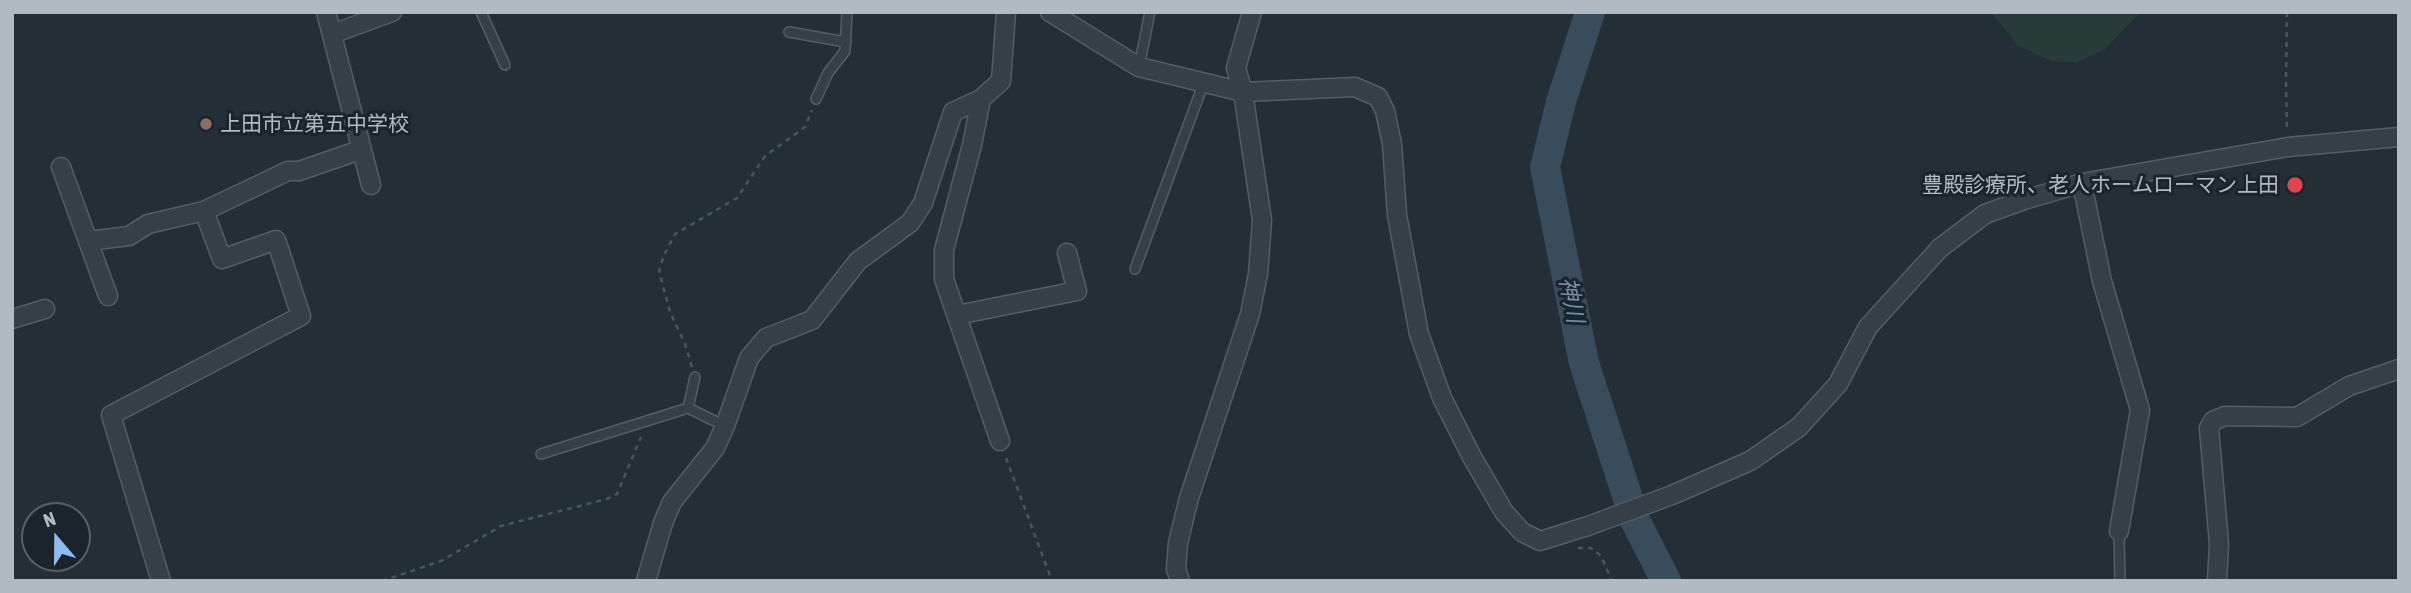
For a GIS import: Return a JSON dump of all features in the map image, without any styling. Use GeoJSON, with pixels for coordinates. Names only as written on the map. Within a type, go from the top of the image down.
{"type":"FeatureCollection","features":[{"type":"Feature","properties":{"kind":"street"},"geometry":{"type":"LineString","coordinates":[[326,12],[371,185]]}},
{"type":"Feature","properties":{"kind":"street"},"geometry":{"type":"LineString","coordinates":[[332,34],[393,12]]}},
{"type":"Feature","properties":{"kind":"street"},"geometry":{"type":"LineString","coordinates":[[646,581],[672,502],[715,448],[749,358],[766,338],[812,320],[858,261],[910,223],[923,203],[953,112],[981,99],[1001,81],[1006,12]]}},
{"type":"Feature","properties":{"kind":"street"},"geometry":{"type":"LineString","coordinates":[[1050,12],[1139,67],[1243,92],[1355,87],[1378,97],[1385,111],[1392,144],[1397,215],[1419,334],[1442,398],[1504,512],[1522,531],[1540,541],[1672,495],[1750,461],[1799,427],[1838,384],[1868,327],[1917,271],[1949,241],[1985,214],[2082,183],[2288,147],[2399,137]]}},
{"type":"Feature","properties":{"kind":"street"},"geometry":{"type":"LineString","coordinates":[[1180,581],[1176,569],[1177,556],[1189,498],[1250,314],[1258,274],[1262,220],[1243,92],[1236,68],[1252,12]]}},
{"type":"Feature","properties":{"kind":"street"},"geometry":{"type":"LineString","coordinates":[[981,99],[972,145],[944,250],[944,279],[1000,441]]}},
{"type":"Feature","properties":{"kind":"street"},"geometry":{"type":"LineString","coordinates":[[88,241],[129,236],[148,224],[204,211],[288,171],[299,172],[360,150]]}},
{"type":"Feature","properties":{"kind":"street"},"geometry":{"type":"LineString","coordinates":[[61,167],[108,296]]}},
{"type":"Feature","properties":{"kind":"street"},"geometry":{"type":"LineString","coordinates":[[2082,183],[2102,281],[2140,410],[2119,531]]}},
{"type":"Feature","properties":{"kind":"street"},"geometry":{"type":"LineString","coordinates":[[161,581],[111,415],[301,316],[276,240],[222,259],[204,211]]}},
{"type":"Feature","properties":{"kind":"street"},"geometry":{"type":"LineString","coordinates":[[957,315],[1077,290],[1067,253]]}},
{"type":"Feature","properties":{"kind":"street"},"geometry":{"type":"LineString","coordinates":[[12,319],[45,309]]}},
{"type":"Feature","properties":{"kind":"street"},"geometry":{"type":"LineString","coordinates":[[2217,581],[2219,544],[2209,428],[2213,421],[2225,416],[2297,417],[2349,386],[2399,369]]}},
{"type":"Feature","properties":{"kind":"lane"},"geometry":{"type":"LineString","coordinates":[[481,12],[505,65]]}},
{"type":"Feature","properties":{"kind":"lane"},"geometry":{"type":"LineString","coordinates":[[816,99],[828,73],[845,51],[848,12]]}},
{"type":"Feature","properties":{"kind":"lane"},"geometry":{"type":"LineString","coordinates":[[1139,67],[1150,12]]}},
{"type":"Feature","properties":{"kind":"lane"},"geometry":{"type":"LineString","coordinates":[[789,32],[846,42]]}},
{"type":"Feature","properties":{"kind":"lane"},"geometry":{"type":"LineString","coordinates":[[1135,269],[1204,82]]}},
{"type":"Feature","properties":{"kind":"lane"},"geometry":{"type":"LineString","coordinates":[[688,408],[695,377]]}},
{"type":"Feature","properties":{"kind":"lane"},"geometry":{"type":"LineString","coordinates":[[541,454],[688,408],[725,426]]}},
{"type":"Feature","properties":{"kind":"lane"},"geometry":{"type":"LineString","coordinates":[[2119,531],[2120,581]]}},
{"type":"Feature","properties":{"kind":"path"},"geometry":{"type":"LineString","coordinates":[[2287,12],[2288,147]]}},
{"type":"Feature","properties":{"kind":"path"},"geometry":{"type":"LineString","coordinates":[[695,377],[685,344],[670,312],[659,271],[664,255],[675,234],[737,198],[765,156],[804,127],[816,99]]}},
{"type":"Feature","properties":{"kind":"path"},"geometry":{"type":"LineString","coordinates":[[382,581],[450,556],[501,526],[607,499],[617,494],[647,421]]}},
{"type":"Feature","properties":{"kind":"path"},"geometry":{"type":"LineString","coordinates":[[1000,441],[1052,581]]}},
{"type":"Feature","properties":{"kind":"path"},"geometry":{"type":"LineString","coordinates":[[1578,548],[1591,548],[1601,556],[1612,581]]}},
{"type":"Feature","properties":{"kind":"green space"},"geometry":{"type":"Polygon","coordinates":[[[1991,12],[2141,12],[2105,49],[2076,63],[2052,61],[2018,46],[1991,12]]]}},
{"type":"Feature","properties":{"kind":"waterway","name":"神川"},"geometry":{"type":"LineString","coordinates":[[1590,12],[1561,102],[1545,167],[1584,363],[1635,520],[1666,581]]}},
{"type":"Feature","properties":{"kind":"place","name":"上田市立第五中学校"},"geometry":{"type":"Point","coordinates":[206,124]}},
{"type":"Feature","properties":{"kind":"place","name":"豊殿診療所、老人ホームローマン上田"},"geometry":{"type":"Point","coordinates":[2295,185]}}]}
